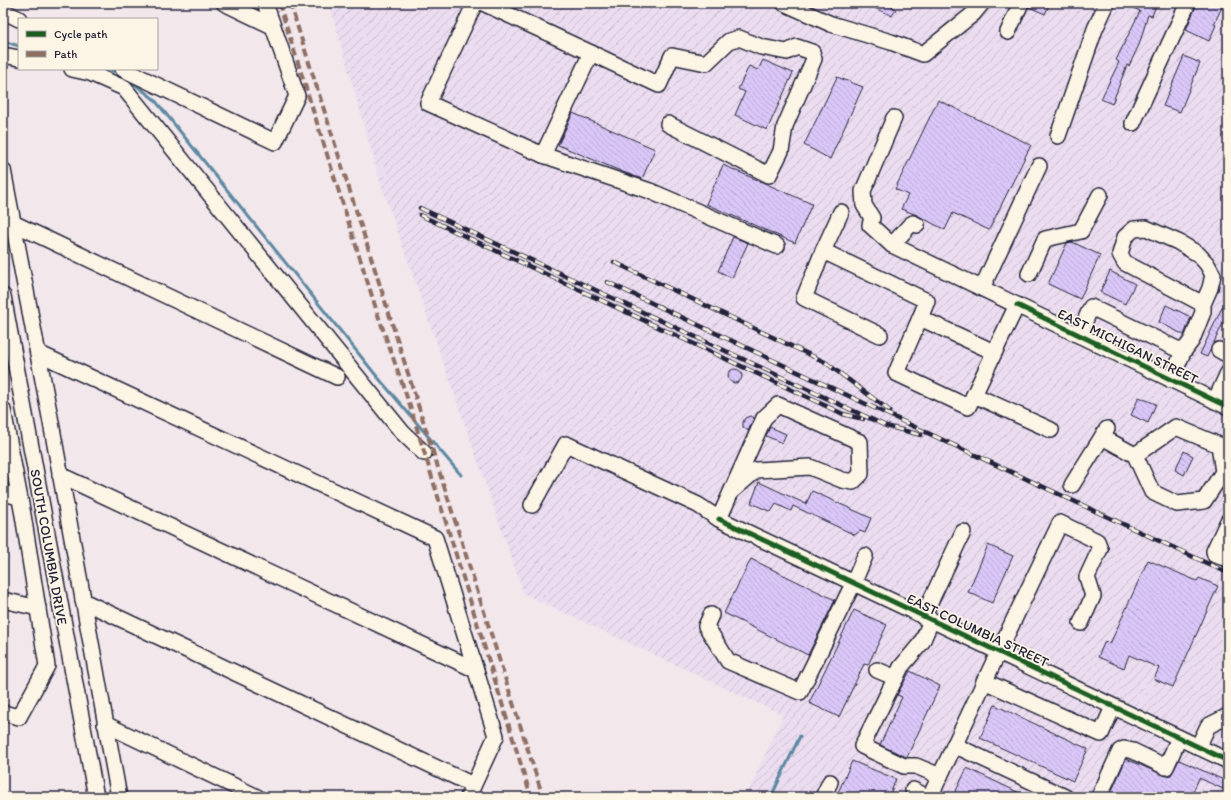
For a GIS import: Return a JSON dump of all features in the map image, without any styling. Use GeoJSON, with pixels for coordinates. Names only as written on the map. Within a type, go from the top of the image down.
{"type":"FeatureCollection","features":[{"type":"Feature","properties":{"kind":"street"},"geometry":{"type":"LineString","coordinates":[[224,3],[272,26]]}},
{"type":"Feature","properties":{"kind":"street"},"geometry":{"type":"LineString","coordinates":[[125,70],[275,142],[297,96],[264,3]]}},
{"type":"Feature","properties":{"kind":"street"},"geometry":{"type":"LineString","coordinates":[[475,3],[428,103],[543,155],[650,192],[777,246]]}},
{"type":"Feature","properties":{"kind":"street"},"geometry":{"type":"LineString","coordinates":[[483,3],[659,85],[672,56],[706,63],[729,41],[740,38],[761,47],[780,51],[787,52],[797,47],[812,52],[814,59],[785,126],[781,151],[769,175],[668,124]]}},
{"type":"Feature","properties":{"kind":"street"},"geometry":{"type":"LineString","coordinates":[[784,3],[831,24],[892,42],[923,54],[973,14],[982,3]]}},
{"type":"Feature","properties":{"kind":"street"},"geometry":{"type":"LineString","coordinates":[[1008,32],[1020,3]]}},
{"type":"Feature","properties":{"kind":"street"},"geometry":{"type":"LineString","coordinates":[[1058,136],[1095,29],[1107,3]]}},
{"type":"Feature","properties":{"kind":"street"},"geometry":{"type":"LineString","coordinates":[[1133,123],[1188,3]]}},
{"type":"Feature","properties":{"kind":"street"},"geometry":{"type":"LineString","coordinates":[[3,12],[18,19]]}},
{"type":"Feature","properties":{"kind":"street"},"geometry":{"type":"LineString","coordinates":[[543,155],[591,53]]}},
{"type":"Feature","properties":{"kind":"street"},"geometry":{"type":"LineString","coordinates":[[3,55],[18,58]]}},
{"type":"Feature","properties":{"kind":"street"},"geometry":{"type":"LineString","coordinates":[[78,70],[90,72],[124,88],[402,432],[424,453]]}},
{"type":"Feature","properties":{"kind":"street","name":"EAST MICHIGAN STREET"},"geometry":{"type":"LineString","coordinates":[[894,118],[863,191],[864,205],[872,218],[870,225],[892,245],[1228,408]]}},
{"type":"Feature","properties":{"kind":"street"},"geometry":{"type":"LineString","coordinates":[[982,288],[1038,166]]}},
{"type":"Feature","properties":{"kind":"street"},"geometry":{"type":"LineString","coordinates":[[3,170],[119,797]]}},
{"type":"Feature","properties":{"kind":"street"},"geometry":{"type":"LineString","coordinates":[[1029,274],[1045,239],[1081,231],[1100,195]]}},
{"type":"Feature","properties":{"kind":"street"},"geometry":{"type":"LineString","coordinates":[[841,212],[804,298],[880,335]]}},
{"type":"Feature","properties":{"kind":"street"},"geometry":{"type":"LineString","coordinates":[[13,223],[338,377]]}},
{"type":"Feature","properties":{"kind":"street"},"geometry":{"type":"LineString","coordinates":[[892,245],[910,225],[913,223],[917,225]]}},
{"type":"Feature","properties":{"kind":"street"},"geometry":{"type":"LineString","coordinates":[[1171,380],[1183,352],[1192,340],[1203,312],[1203,304],[1210,288],[1213,275],[1207,264],[1198,254],[1178,242],[1146,228],[1134,229],[1125,236],[1120,254],[1125,263],[1203,304]]}},
{"type":"Feature","properties":{"kind":"street"},"geometry":{"type":"LineString","coordinates":[[823,251],[927,301],[896,373],[968,407],[1016,305]]}},
{"type":"Feature","properties":{"kind":"street","name":"SOUTH COLUMBIA DRIVE"},"geometry":{"type":"LineString","coordinates":[[3,296],[96,797]]}},
{"type":"Feature","properties":{"kind":"street"},"geometry":{"type":"LineString","coordinates":[[1079,335],[1091,306],[1183,352]]}},
{"type":"Feature","properties":{"kind":"street"},"geometry":{"type":"LineString","coordinates":[[920,318],[994,352]]}},
{"type":"Feature","properties":{"kind":"street"},"geometry":{"type":"LineString","coordinates":[[38,354],[435,538],[496,736],[471,791],[83,602]]}},
{"type":"Feature","properties":{"kind":"street"},"geometry":{"type":"LineString","coordinates":[[1214,401],[1227,378]]}},
{"type":"Feature","properties":{"kind":"street"},"geometry":{"type":"LineString","coordinates":[[974,395],[1051,430]]}},
{"type":"Feature","properties":{"kind":"street"},"geometry":{"type":"LineString","coordinates":[[719,520],[764,418],[778,405],[860,442],[861,474],[854,482],[842,480],[810,467],[756,470],[732,491]]}},
{"type":"Feature","properties":{"kind":"street"},"geometry":{"type":"LineString","coordinates":[[3,410],[48,666],[20,717],[3,713]]}},
{"type":"Feature","properties":{"kind":"street"},"geometry":{"type":"LineString","coordinates":[[1072,485],[1104,433],[1135,455],[1152,492],[1177,504],[1204,501],[1223,472],[1219,445],[1176,427],[1135,455]]}},
{"type":"Feature","properties":{"kind":"street","name":"EAST COLUMBIA STREET"},"geometry":{"type":"LineString","coordinates":[[532,505],[566,444],[698,505],[719,520],[1228,761]]}},
{"type":"Feature","properties":{"kind":"street"},"geometry":{"type":"LineString","coordinates":[[60,475],[476,670]]}},
{"type":"Feature","properties":{"kind":"street"},"geometry":{"type":"LineString","coordinates":[[3,493],[19,497]]}},
{"type":"Feature","properties":{"kind":"street"},"geometry":{"type":"LineString","coordinates":[[1228,521],[1214,551],[1215,555],[1228,559]]}},
{"type":"Feature","properties":{"kind":"street"},"geometry":{"type":"LineString","coordinates":[[913,790],[929,797],[1060,523],[1097,541],[1100,549],[1087,577],[1093,596],[1082,623]]}},
{"type":"Feature","properties":{"kind":"street"},"geometry":{"type":"LineString","coordinates":[[940,776],[916,766],[904,766],[862,746],[901,667],[922,642],[927,619],[963,532]]}},
{"type":"Feature","properties":{"kind":"street"},"geometry":{"type":"LineString","coordinates":[[711,615],[706,626],[728,661],[800,692],[853,584],[865,556]]}},
{"type":"Feature","properties":{"kind":"street"},"geometry":{"type":"LineString","coordinates":[[3,600],[38,608]]}},
{"type":"Feature","properties":{"kind":"street"},"geometry":{"type":"LineString","coordinates":[[877,670],[896,678]]}},
{"type":"Feature","properties":{"kind":"street"},"geometry":{"type":"LineString","coordinates":[[984,681],[1101,734],[1113,707]]}},
{"type":"Feature","properties":{"kind":"street"},"geometry":{"type":"LineString","coordinates":[[1198,747],[1208,726],[1228,716]]}},
{"type":"Feature","properties":{"kind":"street"},"geometry":{"type":"LineString","coordinates":[[105,724],[257,797]]}},
{"type":"Feature","properties":{"kind":"street"},"geometry":{"type":"LineString","coordinates":[[1099,797],[1120,751],[1124,749],[1134,751],[1166,766],[1179,738]]}},
{"type":"Feature","properties":{"kind":"street"},"geometry":{"type":"LineString","coordinates":[[954,745],[1065,797]]}},
{"type":"Feature","properties":{"kind":"street"},"geometry":{"type":"LineString","coordinates":[[823,797],[830,782]]}},
{"type":"Feature","properties":{"kind":"shaded area"},"geometry":{"type":"Polygon","coordinates":[[[329,3],[1228,3],[1228,797],[746,797],[783,715],[524,594],[380,181],[329,3]]]}},
{"type":"Feature","properties":{"kind":"building"},"geometry":{"type":"Polygon","coordinates":[[[864,3],[884,3],[896,9],[892,16],[864,3]]]}},
{"type":"Feature","properties":{"kind":"building"},"geometry":{"type":"Polygon","coordinates":[[[1030,3],[1050,3],[1045,14],[1029,7],[1030,3]]]}},
{"type":"Feature","properties":{"kind":"building"},"geometry":{"type":"Polygon","coordinates":[[[1122,3],[1157,3],[1152,16],[1148,15],[1139,45],[1129,66],[1127,65],[1112,104],[1101,99],[1119,62],[1116,60],[1140,11],[1122,3]]]}},
{"type":"Feature","properties":{"kind":"building"},"geometry":{"type":"Polygon","coordinates":[[[1197,3],[1224,3],[1214,24],[1216,25],[1209,41],[1186,30],[1197,3]]]}},
{"type":"Feature","properties":{"kind":"building"},"geometry":{"type":"Polygon","coordinates":[[[1184,56],[1200,63],[1180,112],[1163,106],[1184,56]]]}},
{"type":"Feature","properties":{"kind":"building"},"geometry":{"type":"Polygon","coordinates":[[[763,60],[793,73],[767,130],[735,115],[745,92],[738,89],[749,66],[758,70],[763,60]]]}},
{"type":"Feature","properties":{"kind":"building"},"geometry":{"type":"Polygon","coordinates":[[[837,77],[863,87],[830,159],[804,145],[837,77]]]}},
{"type":"Feature","properties":{"kind":"building"},"geometry":{"type":"Polygon","coordinates":[[[938,100],[1031,145],[989,230],[953,213],[945,230],[917,215],[901,209],[908,195],[895,189],[938,100]]]}},
{"type":"Feature","properties":{"kind":"building"},"geometry":{"type":"Polygon","coordinates":[[[573,113],[655,149],[642,179],[558,145],[573,113]]]}},
{"type":"Feature","properties":{"kind":"building"},"geometry":{"type":"Polygon","coordinates":[[[723,165],[812,204],[795,243],[706,204],[723,165]]]}},
{"type":"Feature","properties":{"kind":"building"},"geometry":{"type":"Polygon","coordinates":[[[733,237],[748,243],[732,278],[718,271],[733,237]]]}},
{"type":"Feature","properties":{"kind":"building"},"geometry":{"type":"Polygon","coordinates":[[[1072,242],[1100,255],[1080,299],[1048,284],[1067,243],[1072,242]]]}},
{"type":"Feature","properties":{"kind":"building"},"geometry":{"type":"Polygon","coordinates":[[[1110,271],[1135,284],[1125,304],[1100,292],[1110,271]]]}},
{"type":"Feature","properties":{"kind":"building"},"geometry":{"type":"Polygon","coordinates":[[[1228,295],[1228,313],[1207,357],[1200,354],[1228,295]]]}},
{"type":"Feature","properties":{"kind":"building"},"geometry":{"type":"Polygon","coordinates":[[[1166,305],[1191,317],[1184,335],[1159,322],[1166,305]]]}},
{"type":"Feature","properties":{"kind":"building"},"geometry":{"type":"Polygon","coordinates":[[[732,369],[738,369],[742,373],[742,379],[738,383],[732,383],[728,379],[728,373],[732,369]]]}},
{"type":"Feature","properties":{"kind":"building"},"geometry":{"type":"Polygon","coordinates":[[[1139,397],[1156,404],[1148,423],[1131,415],[1139,397]]]}},
{"type":"Feature","properties":{"kind":"building"},"geometry":{"type":"Polygon","coordinates":[[[750,416],[754,418],[748,431],[743,427],[743,422],[745,418],[750,416]]]}},
{"type":"Feature","properties":{"kind":"building"},"geometry":{"type":"Polygon","coordinates":[[[770,427],[786,434],[782,443],[766,436],[770,427]]]}},
{"type":"Feature","properties":{"kind":"building"},"geometry":{"type":"Polygon","coordinates":[[[1184,451],[1193,456],[1184,475],[1175,470],[1184,451]]]}},
{"type":"Feature","properties":{"kind":"building"},"geometry":{"type":"Polygon","coordinates":[[[759,482],[806,504],[812,491],[871,518],[865,533],[860,531],[855,535],[793,506],[791,511],[776,504],[771,512],[751,503],[759,482]]]}},
{"type":"Feature","properties":{"kind":"building"},"geometry":{"type":"Polygon","coordinates":[[[988,545],[1013,556],[992,603],[968,592],[988,545]]]}},
{"type":"Feature","properties":{"kind":"building"},"geometry":{"type":"Polygon","coordinates":[[[751,559],[835,600],[808,655],[724,613],[751,559]]]}},
{"type":"Feature","properties":{"kind":"building"},"geometry":{"type":"Polygon","coordinates":[[[1148,560],[1197,581],[1199,578],[1218,586],[1173,687],[1154,679],[1159,668],[1129,655],[1124,668],[1098,657],[1105,641],[1110,644],[1148,560]]]}},
{"type":"Feature","properties":{"kind":"building"},"geometry":{"type":"Polygon","coordinates":[[[854,610],[887,625],[868,665],[864,664],[839,717],[809,703],[854,610]]]}},
{"type":"Feature","properties":{"kind":"building"},"geometry":{"type":"Polygon","coordinates":[[[910,671],[940,686],[906,757],[880,745],[902,697],[897,695],[910,671]]]}},
{"type":"Feature","properties":{"kind":"building"},"geometry":{"type":"Polygon","coordinates":[[[995,705],[1088,749],[1073,781],[980,738],[995,705]]]}},
{"type":"Feature","properties":{"kind":"building"},"geometry":{"type":"Polygon","coordinates":[[[1126,759],[1166,776],[1171,775],[1179,760],[1226,781],[1223,789],[1199,778],[1191,797],[1109,797],[1126,759]]]}},
{"type":"Feature","properties":{"kind":"building"},"geometry":{"type":"Polygon","coordinates":[[[852,761],[896,779],[889,797],[836,797],[852,761]]]}},
{"type":"Feature","properties":{"kind":"building"},"geometry":{"type":"Polygon","coordinates":[[[967,768],[1028,797],[953,797],[967,768]]]}},
{"type":"Feature","properties":{"kind":"waterway"},"geometry":{"type":"LineString","coordinates":[[3,41],[18,46]]}},
{"type":"Feature","properties":{"kind":"waterway"},"geometry":{"type":"LineString","coordinates":[[110,70],[120,73]]}},
{"type":"Feature","properties":{"kind":"waterway"},"geometry":{"type":"LineString","coordinates":[[129,80],[154,99],[375,374],[461,475]]}},
{"type":"Feature","properties":{"kind":"waterway"},"geometry":{"type":"LineString","coordinates":[[771,797],[800,736]]}},
{"type":"Feature","properties":{"kind":"railway"},"geometry":{"type":"LineString","coordinates":[[420,208],[886,426],[921,435]]}},
{"type":"Feature","properties":{"kind":"railway"},"geometry":{"type":"LineString","coordinates":[[420,215],[843,414],[863,419]]}},
{"type":"Feature","properties":{"kind":"railway"},"geometry":{"type":"LineString","coordinates":[[614,262],[825,362],[890,411]]}},
{"type":"Feature","properties":{"kind":"railway"},"geometry":{"type":"LineString","coordinates":[[607,282],[1228,573]]}},
{"type":"Feature","properties":{"kind":"marked path"},"geometry":{"type":"LineString","coordinates":[[279,3],[378,315],[409,403],[531,797]]}},
{"type":"Feature","properties":{"kind":"marked path"},"geometry":{"type":"LineString","coordinates":[[290,3],[543,797]]}},
{"type":"Feature","properties":{"kind":"cycle path"},"geometry":{"type":"LineString","coordinates":[[1017,305],[1228,407]]}},
{"type":"Feature","properties":{"kind":"cycle path"},"geometry":{"type":"LineString","coordinates":[[719,519],[1228,761]]}}]}
